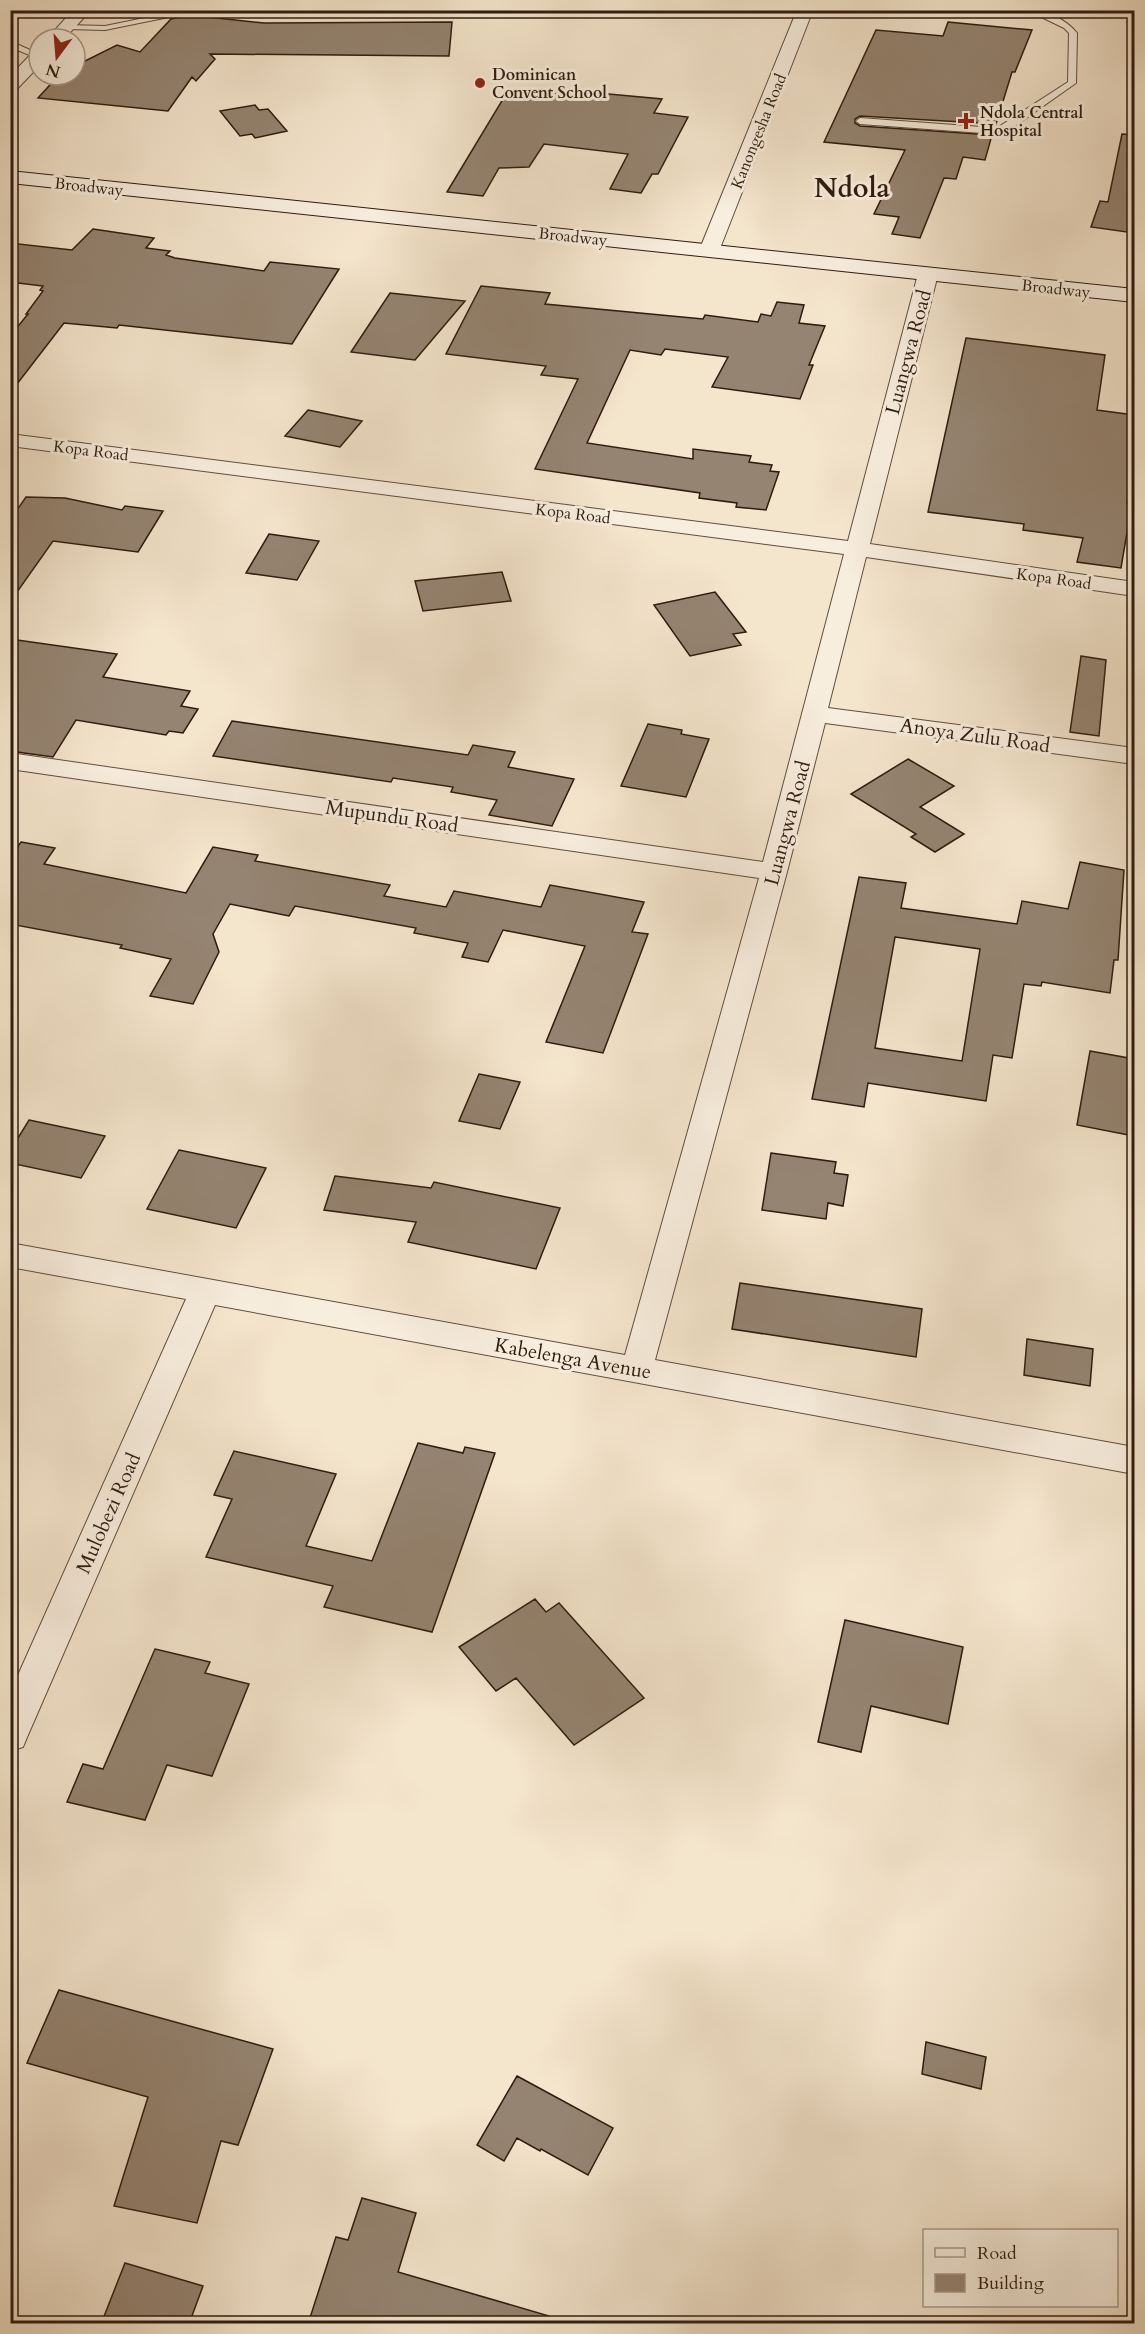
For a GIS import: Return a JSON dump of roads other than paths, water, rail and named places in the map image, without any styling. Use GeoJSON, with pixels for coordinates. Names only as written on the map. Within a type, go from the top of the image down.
{"type":"FeatureCollection","features":[{"type":"Feature","properties":{"kind":"main road","name":"Broadway"},"geometry":{"type":"LineString","coordinates":[[10,177],[1134,297]]}},
{"type":"Feature","properties":{"kind":"street"},"geometry":{"type":"LineString","coordinates":[[67,27],[83,10]]}},
{"type":"Feature","properties":{"kind":"street","name":"Kanongesha Road"},"geometry":{"type":"LineString","coordinates":[[709,251],[806,10]]}},
{"type":"Feature","properties":{"kind":"street"},"geometry":{"type":"LineString","coordinates":[[10,86],[27,68]]}},
{"type":"Feature","properties":{"kind":"street","name":"Luangwa Road"},"geometry":{"type":"LineString","coordinates":[[637,1369],[816,714],[856,549],[928,274]]}},
{"type":"Feature","properties":{"kind":"street","name":"Kopa Road"},"geometry":{"type":"LineString","coordinates":[[10,440],[856,549],[1134,589]]}},
{"type":"Feature","properties":{"kind":"street","name":"Anoya Zulu Road"},"geometry":{"type":"LineString","coordinates":[[816,714],[1134,756]]}},
{"type":"Feature","properties":{"kind":"street","name":"Mupundu Road"},"geometry":{"type":"LineString","coordinates":[[10,761],[774,872]]}},
{"type":"Feature","properties":{"kind":"street","name":"Kabelenga Avenue"},"geometry":{"type":"LineString","coordinates":[[10,1255],[1134,1461]]}},
{"type":"Feature","properties":{"kind":"street","name":"Mulobezi Road"},"geometry":{"type":"LineString","coordinates":[[10,1735],[206,1290]]}},
{"type":"Feature","properties":{"kind":"lane"},"geometry":{"type":"LineString","coordinates":[[87,30],[199,10]]}},
{"type":"Feature","properties":{"kind":"lane"},"geometry":{"type":"LineString","coordinates":[[860,121],[982,130],[1009,126],[1072,83],[1073,33],[1067,26],[1030,10]]}},
{"type":"Feature","properties":{"kind":"lane"},"geometry":{"type":"LineString","coordinates":[[10,43],[27,51]]}},
{"type":"Feature","properties":{"kind":"place","name":"Dominican Convent School"},"geometry":{"type":"Point","coordinates":[480,83]}},
{"type":"Feature","properties":{"kind":"place","name":"Ndola Central Hospital"},"geometry":{"type":"Point","coordinates":[966,121]}},
{"type":"Feature","properties":{"kind":"district","name":"Ndola"},"geometry":{"type":"Point","coordinates":[852,188]}}]}
